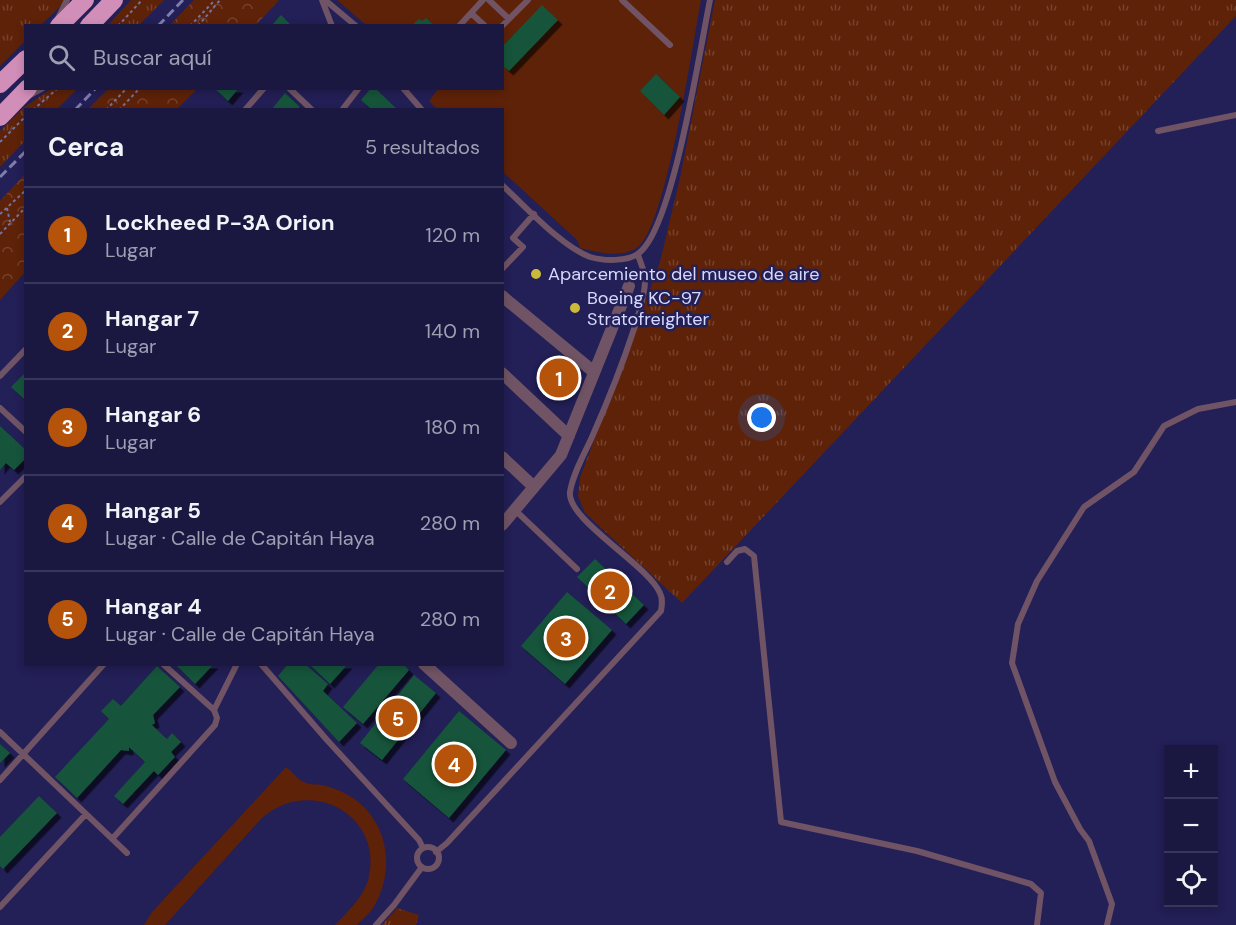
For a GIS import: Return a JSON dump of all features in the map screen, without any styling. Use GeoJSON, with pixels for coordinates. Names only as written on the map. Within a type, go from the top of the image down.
{"type":"FeatureCollection","features":[{"type":"Feature","properties":{"kind":"highway"},"geometry":{"type":"LineString","coordinates":[[59,24],[85,0]]}},
{"type":"Feature","properties":{"kind":"highway"},"geometry":{"type":"LineString","coordinates":[[92,24],[111,8]]}},
{"type":"Feature","properties":{"kind":"highway"},"geometry":{"type":"LineString","coordinates":[[0,84],[24,61]]}},
{"type":"Feature","properties":{"kind":"highway"},"geometry":{"type":"LineString","coordinates":[[0,117],[20,110],[27,90]]}},
{"type":"Feature","properties":{"kind":"street"},"geometry":{"type":"LineString","coordinates":[[504,523],[561,455],[629,286]]}},
{"type":"Feature","properties":{"kind":"street"},"geometry":{"type":"LineString","coordinates":[[504,298],[594,372]]}},
{"type":"Feature","properties":{"kind":"street"},"geometry":{"type":"LineString","coordinates":[[504,375],[569,436]]}},
{"type":"Feature","properties":{"kind":"street"},"geometry":{"type":"LineString","coordinates":[[504,460],[534,487]]}},
{"type":"Feature","properties":{"kind":"street"},"geometry":{"type":"LineString","coordinates":[[426,666],[511,743]]}},
{"type":"Feature","properties":{"kind":"lane"},"geometry":{"type":"LineString","coordinates":[[58,24],[67,0]]}},
{"type":"Feature","properties":{"kind":"lane"},"geometry":{"type":"LineString","coordinates":[[111,8],[120,0]]}},
{"type":"Feature","properties":{"kind":"lane"},"geometry":{"type":"LineString","coordinates":[[324,0],[331,24]]}},
{"type":"Feature","properties":{"kind":"lane"},"geometry":{"type":"LineString","coordinates":[[324,0],[354,24]]}},
{"type":"Feature","properties":{"kind":"lane"},"geometry":{"type":"LineString","coordinates":[[461,24],[483,0]]}},
{"type":"Feature","properties":{"kind":"lane"},"geometry":{"type":"LineString","coordinates":[[489,0],[509,19]]}},
{"type":"Feature","properties":{"kind":"lane"},"geometry":{"type":"LineString","coordinates":[[504,24],[528,0]]}},
{"type":"Feature","properties":{"kind":"lane"},"geometry":{"type":"LineString","coordinates":[[622,0],[670,45]]}},
{"type":"Feature","properties":{"kind":"lane"},"geometry":{"type":"LineString","coordinates":[[504,188],[572,248],[592,257],[609,260],[638,255],[648,244],[658,225],[674,175],[710,0]]}},
{"type":"Feature","properties":{"kind":"lane"},"geometry":{"type":"LineString","coordinates":[[471,13],[482,24]]}},
{"type":"Feature","properties":{"kind":"lane"},"geometry":{"type":"LineString","coordinates":[[20,110],[41,90]]}},
{"type":"Feature","properties":{"kind":"lane"},"geometry":{"type":"LineString","coordinates":[[247,108],[262,90]]}},
{"type":"Feature","properties":{"kind":"lane"},"geometry":{"type":"LineString","coordinates":[[291,90],[310,108]]}},
{"type":"Feature","properties":{"kind":"lane"},"geometry":{"type":"LineString","coordinates":[[344,108],[357,90]]}},
{"type":"Feature","properties":{"kind":"lane"},"geometry":{"type":"LineString","coordinates":[[404,90],[418,108]]}},
{"type":"Feature","properties":{"kind":"lane"},"geometry":{"type":"LineString","coordinates":[[1158,131],[1236,115]]}},
{"type":"Feature","properties":{"kind":"lane"},"geometry":{"type":"LineString","coordinates":[[504,267],[524,247],[513,238],[534,214]]}},
{"type":"Feature","properties":{"kind":"lane"},"geometry":{"type":"LineString","coordinates":[[436,852],[447,843],[661,611],[660,592],[648,577],[579,515],[570,496],[573,480],[620,366],[642,302],[644,269],[638,255]]}},
{"type":"Feature","properties":{"kind":"lane"},"geometry":{"type":"LineString","coordinates":[[0,376],[24,351]]}},
{"type":"Feature","properties":{"kind":"lane"},"geometry":{"type":"LineString","coordinates":[[1107,925],[1112,904],[1089,841],[1080,829],[1055,782],[1012,663],[1018,624],[1037,580],[1084,507],[1134,472],[1164,426],[1198,409],[1236,402]]}},
{"type":"Feature","properties":{"kind":"lane"},"geometry":{"type":"LineString","coordinates":[[0,408],[24,430]]}},
{"type":"Feature","properties":{"kind":"lane"},"geometry":{"type":"LineString","coordinates":[[0,502],[24,478]]}},
{"type":"Feature","properties":{"kind":"lane"},"geometry":{"type":"LineString","coordinates":[[515,510],[577,568]]}},
{"type":"Feature","properties":{"kind":"lane"},"geometry":{"type":"LineString","coordinates":[[727,562],[737,551],[746,549],[754,556],[781,822],[917,851],[1031,884],[1041,893],[1037,925]]}},
{"type":"Feature","properties":{"kind":"lane"},"geometry":{"type":"LineString","coordinates":[[0,780],[103,666]]}},
{"type":"Feature","properties":{"kind":"lane"},"geometry":{"type":"LineString","coordinates":[[111,838],[215,725],[217,718],[214,710],[165,666]]}},
{"type":"Feature","properties":{"kind":"lane"},"geometry":{"type":"LineString","coordinates":[[214,710],[236,666]]}},
{"type":"Feature","properties":{"kind":"lane"},"geometry":{"type":"LineString","coordinates":[[263,666],[419,840],[423,848]]}},
{"type":"Feature","properties":{"kind":"lane"},"geometry":{"type":"LineString","coordinates":[[0,732],[127,853]]}},
{"type":"Feature","properties":{"kind":"lane"},"geometry":{"type":"LineString","coordinates":[[0,907],[86,814]]}},
{"type":"Feature","properties":{"kind":"lane"},"geometry":{"type":"LineString","coordinates":[[423,848],[430,848],[436,852],[439,858],[437,865],[428,869],[422,867],[417,858],[423,848]]}},
{"type":"Feature","properties":{"kind":"lane"},"geometry":{"type":"LineString","coordinates":[[376,925],[422,867]]}},
{"type":"Feature","properties":{"kind":"path"},"geometry":{"type":"LineString","coordinates":[[120,24],[142,0]]}},
{"type":"Feature","properties":{"kind":"path"},"geometry":{"type":"LineString","coordinates":[[192,24],[215,0]]}},
{"type":"Feature","properties":{"kind":"path"},"geometry":{"type":"LineString","coordinates":[[200,24],[220,0]]}},
{"type":"Feature","properties":{"kind":"path"},"geometry":{"type":"LineString","coordinates":[[35,108],[56,90]]}},
{"type":"Feature","properties":{"kind":"path"},"geometry":{"type":"LineString","coordinates":[[108,108],[125,90]]}},
{"type":"Feature","properties":{"kind":"path"},"geometry":{"type":"LineString","coordinates":[[121,108],[138,90]]}},
{"type":"Feature","properties":{"kind":"path"},"geometry":{"type":"LineString","coordinates":[[0,142],[20,110]]}},
{"type":"Feature","properties":{"kind":"path"},"geometry":{"type":"LineString","coordinates":[[0,214],[24,192]]}},
{"type":"Feature","properties":{"kind":"path"},"geometry":{"type":"LineString","coordinates":[[7,208],[10,222]]}},
{"type":"Feature","properties":{"kind":"path"},"geometry":{"type":"LineString","coordinates":[[0,234],[24,209]]}},
{"type":"Feature","properties":{"kind":"green space"},"geometry":{"type":"Polygon","coordinates":[[[0,0],[67,0],[42,24],[24,24],[24,42],[0,66],[0,0]]]}},
{"type":"Feature","properties":{"kind":"green space"},"geometry":{"type":"Polygon","coordinates":[[[131,0],[164,0],[140,24],[109,24],[131,0]]]}},
{"type":"Feature","properties":{"kind":"green space"},"geometry":{"type":"Polygon","coordinates":[[[194,0],[279,0],[257,24],[171,24],[194,0]]]}},
{"type":"Feature","properties":{"kind":"green space"},"geometry":{"type":"Polygon","coordinates":[[[337,0],[701,0],[668,171],[659,205],[648,232],[638,247],[617,254],[580,248],[577,240],[504,173],[504,108],[436,108],[429,101],[437,90],[504,90],[504,24],[365,24],[337,0]]]}},
{"type":"Feature","properties":{"kind":"green space"},"geometry":{"type":"Polygon","coordinates":[[[715,0],[1236,0],[1236,16],[682,603],[585,513],[578,496],[580,478],[660,262],[680,178],[715,0]]]}},
{"type":"Feature","properties":{"kind":"green space"},"geometry":{"type":"Polygon","coordinates":[[[50,90],[76,90],[58,108],[24,108],[24,142],[0,167],[0,131],[23,108],[50,90]]]}},
{"type":"Feature","properties":{"kind":"green space"},"geometry":{"type":"Polygon","coordinates":[[[107,90],[196,90],[178,108],[89,108],[107,90]]]}},
{"type":"Feature","properties":{"kind":"green space"},"geometry":{"type":"Polygon","coordinates":[[[24,175],[24,273],[0,300],[0,201],[24,175]]]}},
{"type":"Feature","properties":{"kind":"green space"},"geometry":{"type":"Polygon","coordinates":[[[286,767],[306,783],[329,787],[348,795],[362,805],[372,817],[380,831],[386,861],[385,877],[380,893],[370,912],[357,925],[335,925],[355,903],[367,883],[370,854],[365,835],[354,819],[338,808],[320,802],[301,801],[281,806],[262,818],[165,925],[144,925],[152,912],[286,767]]]}},
{"type":"Feature","properties":{"kind":"green space"},"geometry":{"type":"Polygon","coordinates":[[[397,908],[419,915],[416,925],[382,925],[397,908]]]}},
{"type":"Feature","properties":{"kind":"building"},"geometry":{"type":"Polygon","coordinates":[[[542,5],[558,20],[509,71],[504,67],[504,45],[542,5]]]}},
{"type":"Feature","properties":{"kind":"building"},"geometry":{"type":"Polygon","coordinates":[[[281,15],[290,24],[273,24],[281,15]]]}},
{"type":"Feature","properties":{"kind":"building"},"geometry":{"type":"Polygon","coordinates":[[[426,18],[433,24],[413,24],[419,19],[422,21],[426,18]]]}},
{"type":"Feature","properties":{"kind":"building"},"geometry":{"type":"Polygon","coordinates":[[[656,74],[680,97],[664,115],[640,91],[656,74]]]}},
{"type":"Feature","properties":{"kind":"building"},"geometry":{"type":"Polygon","coordinates":[[[216,90],[237,90],[228,101],[216,90]]]}},
{"type":"Feature","properties":{"kind":"building"},"geometry":{"type":"Polygon","coordinates":[[[369,90],[377,90],[396,108],[370,108],[361,100],[369,90]]]}},
{"type":"Feature","properties":{"kind":"building"},"geometry":{"type":"Polygon","coordinates":[[[285,93],[300,107],[299,108],[273,108],[285,93]]]}},
{"type":"Feature","properties":{"kind":"building"},"geometry":{"type":"Polygon","coordinates":[[[24,374],[24,399],[11,387],[24,374]]]}},
{"type":"Feature","properties":{"kind":"building"},"geometry":{"type":"Polygon","coordinates":[[[0,426],[24,448],[24,460],[14,470],[6,463],[0,470],[0,426]]]}},
{"type":"Feature","properties":{"kind":"building"},"geometry":{"type":"Polygon","coordinates":[[[595,559],[644,605],[626,624],[577,577],[595,559]]]}},
{"type":"Feature","properties":{"kind":"building"},"geometry":{"type":"Polygon","coordinates":[[[567,592],[612,630],[565,684],[521,646],[567,592]]]}},
{"type":"Feature","properties":{"kind":"building"},"geometry":{"type":"Polygon","coordinates":[[[157,666],[180,687],[153,715],[155,723],[152,725],[167,739],[172,733],[181,742],[171,752],[175,757],[158,775],[154,771],[123,804],[114,796],[145,762],[129,747],[129,751],[121,750],[77,798],[55,777],[109,719],[101,711],[113,699],[121,706],[157,666]]]}},
{"type":"Feature","properties":{"kind":"building"},"geometry":{"type":"Polygon","coordinates":[[[177,666],[212,666],[195,684],[177,666]]]}},
{"type":"Feature","properties":{"kind":"building"},"geometry":{"type":"Polygon","coordinates":[[[286,666],[307,666],[328,684],[323,691],[357,723],[339,742],[278,676],[286,666]]]}},
{"type":"Feature","properties":{"kind":"building"},"geometry":{"type":"Polygon","coordinates":[[[311,666],[346,666],[330,684],[311,666]]]}},
{"type":"Feature","properties":{"kind":"building"},"geometry":{"type":"Polygon","coordinates":[[[377,666],[405,666],[409,670],[363,724],[343,707],[377,666]]]}},
{"type":"Feature","properties":{"kind":"building"},"geometry":{"type":"Polygon","coordinates":[[[414,675],[436,693],[382,760],[360,743],[414,675]]]}},
{"type":"Feature","properties":{"kind":"building"},"geometry":{"type":"Polygon","coordinates":[[[459,711],[506,750],[449,818],[403,779],[459,711]]]}},
{"type":"Feature","properties":{"kind":"building"},"geometry":{"type":"Polygon","coordinates":[[[0,744],[10,753],[0,763],[0,744]]]}},
{"type":"Feature","properties":{"kind":"building"},"geometry":{"type":"Polygon","coordinates":[[[39,796],[57,813],[3,869],[0,866],[0,837],[39,796]]]}},
{"type":"Feature","properties":{"kind":"railway"},"geometry":{"type":"LineString","coordinates":[[160,24],[183,0]]}},
{"type":"Feature","properties":{"kind":"railway"},"geometry":{"type":"LineString","coordinates":[[77,108],[94,90]]}},
{"type":"Feature","properties":{"kind":"railway"},"geometry":{"type":"LineString","coordinates":[[0,177],[24,153]]}},
{"type":"Feature","properties":{"kind":"place","name":"Aparcemiento del museo de aire"},"geometry":{"type":"Point","coordinates":[536,274]}},
{"type":"Feature","properties":{"kind":"place","name":"Boeing KC-97 Stratofreighter"},"geometry":{"type":"Point","coordinates":[575,308]}},
{"type":"Feature","properties":{"kind":"place","name":"Lockheed P-3A Orion"},"geometry":{"type":"Point","coordinates":[559,378]}},
{"type":"Feature","properties":{"kind":"place","name":"Hangar 7"},"geometry":{"type":"Point","coordinates":[610,591]}},
{"type":"Feature","properties":{"kind":"place","name":"Hangar 6"},"geometry":{"type":"Point","coordinates":[566,638]}},
{"type":"Feature","properties":{"kind":"place","name":"Hangar 4"},"geometry":{"type":"Point","coordinates":[398,718]}},
{"type":"Feature","properties":{"kind":"place","name":"Hangar 5"},"geometry":{"type":"Point","coordinates":[454,764]}}]}
